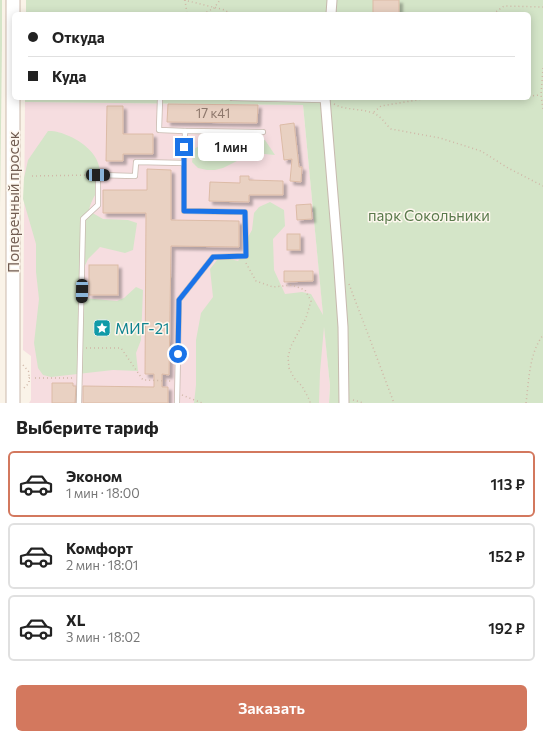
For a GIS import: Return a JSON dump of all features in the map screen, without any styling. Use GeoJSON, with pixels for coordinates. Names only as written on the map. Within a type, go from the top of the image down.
{"type":"FeatureCollection","features":[{"type":"Feature","properties":{"kind":"street","name":"Поперечный просек"},"geometry":{"type":"LineString","coordinates":[[13,0],[13,12]]}},
{"type":"Feature","properties":{"kind":"street"},"geometry":{"type":"LineString","coordinates":[[330,12],[332,0]]}},
{"type":"Feature","properties":{"kind":"street","name":"Поперечный просек"},"geometry":{"type":"LineString","coordinates":[[13,100],[13,403]]}},
{"type":"Feature","properties":{"kind":"street"},"geometry":{"type":"LineString","coordinates":[[325,100],[343,327],[344,400]]}},
{"type":"Feature","properties":{"kind":"lane"},"geometry":{"type":"LineString","coordinates":[[160,100],[159,130],[263,132]]}},
{"type":"Feature","properties":{"kind":"lane"},"geometry":{"type":"LineString","coordinates":[[177,403],[179,300],[213,257],[246,256],[245,212],[184,211],[185,131]]}},
{"type":"Feature","properties":{"kind":"lane"},"geometry":{"type":"LineString","coordinates":[[79,403],[83,219],[98,204],[98,175],[135,176],[136,162],[184,163]]}},
{"type":"Feature","properties":{"kind":"path"},"geometry":{"type":"LineString","coordinates":[[187,12],[185,0],[225,10],[228,12]]}},
{"type":"Feature","properties":{"kind":"path"},"geometry":{"type":"LineString","coordinates":[[207,12],[214,8],[220,0]]}},
{"type":"Feature","properties":{"kind":"path"},"geometry":{"type":"LineString","coordinates":[[496,12],[504,6],[543,7]]}},
{"type":"Feature","properties":{"kind":"path"},"geometry":{"type":"LineString","coordinates":[[543,68],[541,95],[543,109]]}},
{"type":"Feature","properties":{"kind":"path"},"geometry":{"type":"LineString","coordinates":[[531,96],[541,95]]}},
{"type":"Feature","properties":{"kind":"path"},"geometry":{"type":"LineString","coordinates":[[327,100],[341,108],[373,113],[381,118],[391,129],[440,138],[481,152],[543,186]]}},
{"type":"Feature","properties":{"kind":"path"},"geometry":{"type":"LineString","coordinates":[[373,113],[381,106],[417,100]]}},
{"type":"Feature","properties":{"kind":"path"},"geometry":{"type":"LineString","coordinates":[[32,176],[98,175]]}},
{"type":"Feature","properties":{"kind":"path"},"geometry":{"type":"LineString","coordinates":[[246,256],[246,263],[256,281],[273,287],[292,286],[305,290],[311,301],[306,318],[290,346],[288,357],[289,368],[294,378],[302,386],[310,403]]}},
{"type":"Feature","properties":{"kind":"path"},"geometry":{"type":"LineString","coordinates":[[347,278],[394,403]]}},
{"type":"Feature","properties":{"kind":"path"},"geometry":{"type":"LineString","coordinates":[[526,403],[530,364],[539,340],[543,335]]}},
{"type":"Feature","properties":{"kind":"path"},"geometry":{"type":"LineString","coordinates":[[80,348],[121,348],[143,380],[177,381]]}},
{"type":"Feature","properties":{"kind":"path"},"geometry":{"type":"LineString","coordinates":[[22,364],[29,372],[30,378],[29,383],[22,389]]}},
{"type":"Feature","properties":{"kind":"path"},"geometry":{"type":"LineString","coordinates":[[35,378],[80,378]]}},
{"type":"Feature","properties":{"kind":"path"},"geometry":{"type":"LineString","coordinates":[[177,392],[202,403]]}},
{"type":"Feature","properties":{"kind":"path"},"geometry":{"type":"LineString","coordinates":[[344,400],[364,403]]}},
{"type":"Feature","properties":{"kind":"shaded area"},"geometry":{"type":"Polygon","coordinates":[[[25,102],[303,105],[330,386],[329,403],[29,403],[31,400],[31,356],[23,350],[25,102]]]}},
{"type":"Feature","properties":{"kind":"green space"},"geometry":{"type":"Polygon","coordinates":[[[0,0],[2,0],[2,44],[0,209],[0,0]]]}},
{"type":"Feature","properties":{"kind":"green space","name":"парк Сокольники"},"geometry":{"type":"Polygon","coordinates":[[[26,0],[543,0],[543,403],[329,403],[330,386],[324,327],[319,403],[194,403],[196,385],[196,340],[201,313],[213,297],[210,269],[217,260],[230,259],[238,261],[244,254],[248,237],[252,230],[254,213],[259,207],[270,202],[284,210],[285,226],[273,239],[274,270],[285,294],[302,292],[311,294],[323,315],[303,105],[25,102],[25,100],[531,100],[531,12],[26,12],[26,0]]]}},
{"type":"Feature","properties":{"kind":"green space"},"geometry":{"type":"Polygon","coordinates":[[[48,131],[62,133],[77,140],[95,156],[100,171],[100,179],[89,211],[103,219],[128,220],[137,223],[133,250],[125,253],[100,247],[88,259],[77,283],[78,291],[83,298],[117,301],[124,298],[136,287],[143,290],[141,340],[136,353],[138,371],[113,370],[51,377],[43,375],[38,368],[34,343],[39,299],[36,272],[36,244],[23,199],[24,178],[28,160],[48,131]]]}},
{"type":"Feature","properties":{"kind":"green space"},"geometry":{"type":"Polygon","coordinates":[[[216,136],[265,140],[275,155],[253,153],[223,168],[207,170],[198,168],[192,162],[194,149],[216,136]]]}},
{"type":"Feature","properties":{"kind":"building"},"geometry":{"type":"Polygon","coordinates":[[[373,0],[399,0],[399,12],[373,12],[373,0]]]}},
{"type":"Feature","properties":{"kind":"building"},"geometry":{"type":"Polygon","coordinates":[[[168,104],[258,105],[257,123],[167,122],[168,104]]]}},
{"type":"Feature","properties":{"kind":"building"},"geometry":{"type":"Polygon","coordinates":[[[107,106],[123,106],[123,134],[153,134],[153,154],[123,154],[123,161],[106,161],[107,106]]]}},
{"type":"Feature","properties":{"kind":"building"},"geometry":{"type":"Polygon","coordinates":[[[294,123],[299,167],[302,167],[301,182],[290,181],[292,159],[284,160],[280,125],[294,123]]]}},
{"type":"Feature","properties":{"kind":"building"},"geometry":{"type":"Polygon","coordinates":[[[147,169],[171,170],[171,220],[239,221],[239,247],[171,246],[169,375],[162,374],[162,387],[168,387],[168,403],[83,403],[83,386],[154,387],[154,374],[145,374],[146,213],[103,213],[103,190],[147,190],[147,169]]]}},
{"type":"Feature","properties":{"kind":"building"},"geometry":{"type":"Polygon","coordinates":[[[240,176],[249,176],[249,180],[283,181],[283,195],[249,195],[249,202],[209,201],[210,182],[240,183],[240,176]]]}},
{"type":"Feature","properties":{"kind":"building"},"geometry":{"type":"Polygon","coordinates":[[[311,204],[312,219],[297,220],[296,205],[311,204]]]}},
{"type":"Feature","properties":{"kind":"building"},"geometry":{"type":"Polygon","coordinates":[[[287,234],[300,234],[300,250],[287,250],[287,234]]]}},
{"type":"Feature","properties":{"kind":"building"},"geometry":{"type":"Polygon","coordinates":[[[89,265],[118,265],[118,295],[89,295],[89,265]]]}},
{"type":"Feature","properties":{"kind":"building"},"geometry":{"type":"Polygon","coordinates":[[[284,271],[313,271],[313,281],[284,282],[284,271]]]}},
{"type":"Feature","properties":{"kind":"building"},"geometry":{"type":"Polygon","coordinates":[[[52,383],[73,383],[73,386],[76,386],[75,403],[52,403],[52,383]]]}},
{"type":"Feature","properties":{"kind":"place","name":"МИГ-21"},"geometry":{"type":"Point","coordinates":[102,328]}},
{"type":"Feature","properties":{"kind":"route"},"geometry":{"type":"LineString","coordinates":[[178,354],[179,300],[213,257],[246,256],[245,212],[184,211],[184,147]]}}]}
